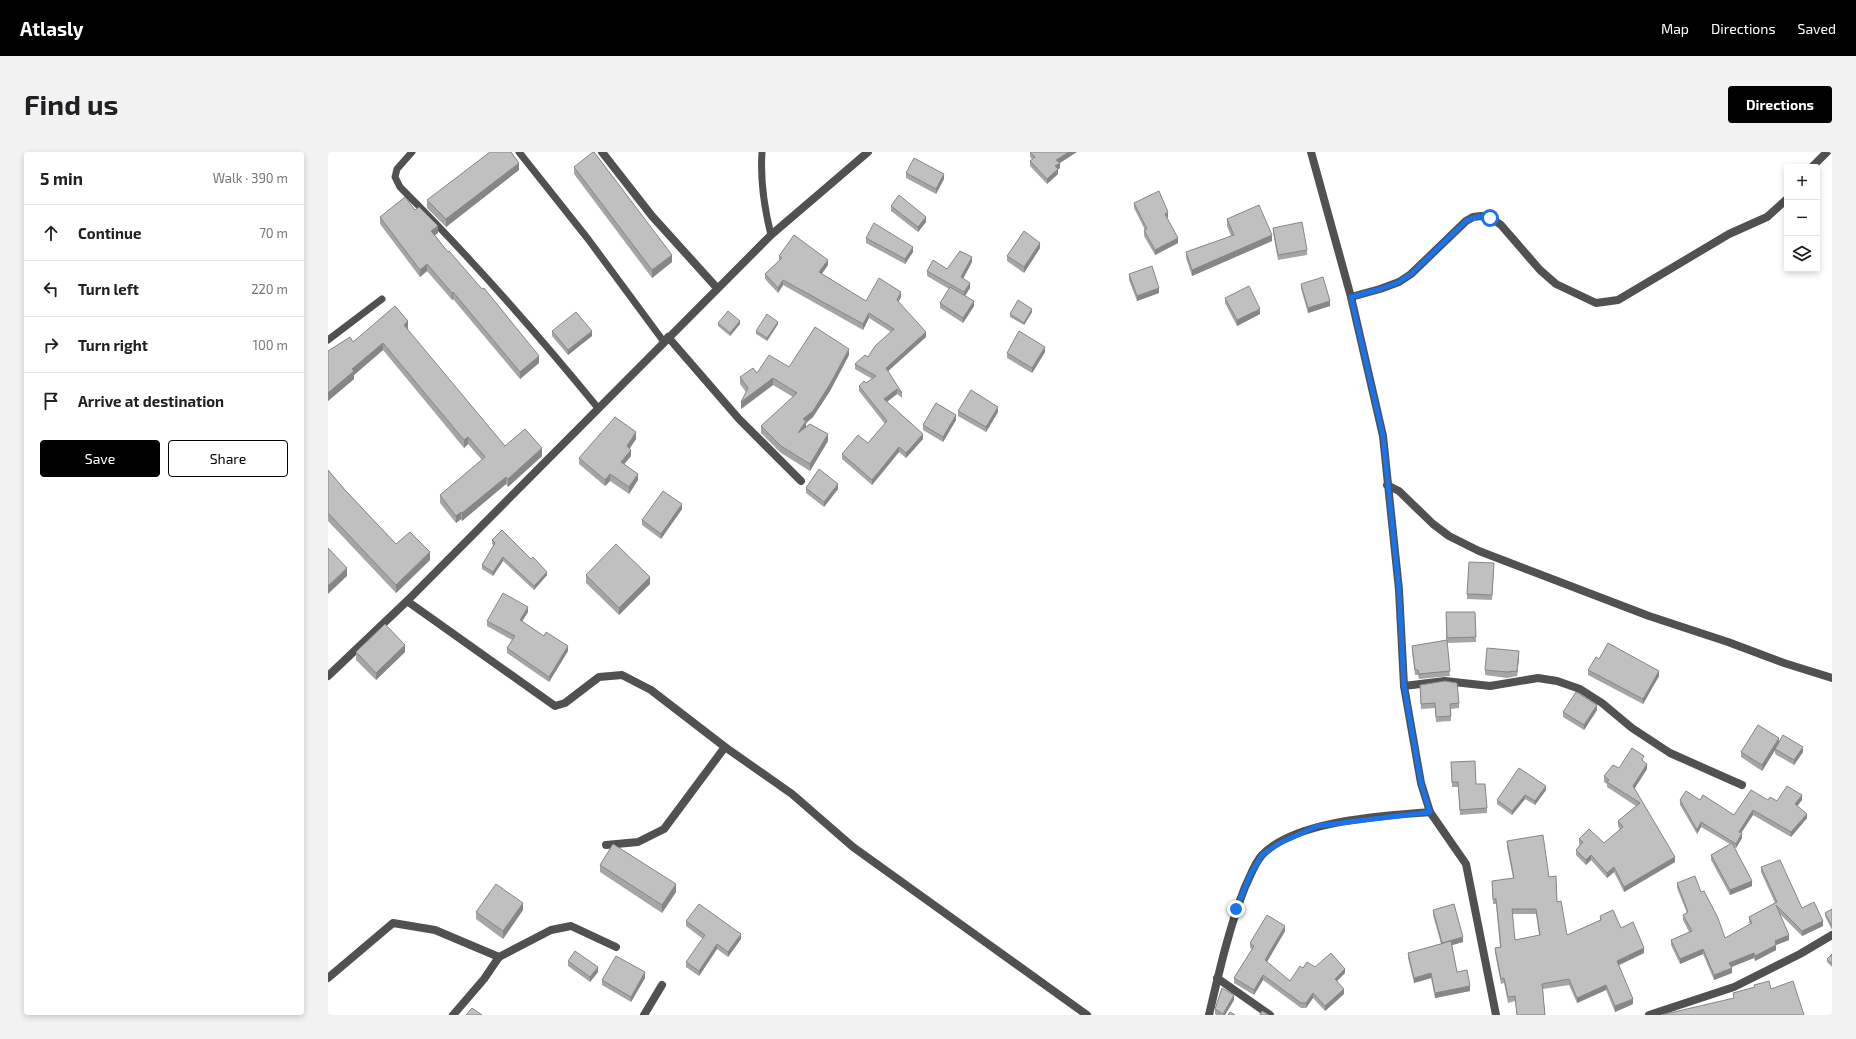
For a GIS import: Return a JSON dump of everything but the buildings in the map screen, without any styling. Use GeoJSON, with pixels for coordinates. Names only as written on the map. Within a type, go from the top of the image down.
{"type":"FeatureCollection","features":[{"type":"Feature","properties":{"kind":"street"},"geometry":{"type":"LineString","coordinates":[[602,152],[652,216],[717,288]]}},
{"type":"Feature","properties":{"kind":"street"},"geometry":{"type":"LineString","coordinates":[[328,676],[407,601],[771,235],[868,152]]}},
{"type":"Feature","properties":{"kind":"street"},"geometry":{"type":"LineString","coordinates":[[1311,152],[1351,297],[1383,436],[1399,590],[1404,686],[1421,783],[1430,812],[1466,864],[1496,1015]]}},
{"type":"Feature","properties":{"kind":"street"},"geometry":{"type":"LineString","coordinates":[[1815,164],[1827,152]]}},
{"type":"Feature","properties":{"kind":"street"},"geometry":{"type":"LineString","coordinates":[[1351,297],[1399,282],[1422,265],[1466,221],[1473,217],[1481,216],[1490,218],[1501,225],[1540,270],[1556,284],[1596,303],[1618,300],[1729,234],[1767,217],[1786,200]]}},
{"type":"Feature","properties":{"kind":"street"},"geometry":{"type":"LineString","coordinates":[[666,340],[801,481]]}},
{"type":"Feature","properties":{"kind":"street"},"geometry":{"type":"LineString","coordinates":[[1387,485],[1399,491],[1433,524],[1449,536],[1479,552],[1649,616],[1832,678]]}},
{"type":"Feature","properties":{"kind":"street"},"geometry":{"type":"LineString","coordinates":[[407,601],[555,706],[565,703],[599,677],[622,675],[651,690],[725,747],[792,794],[853,848],[1087,1015]]}},
{"type":"Feature","properties":{"kind":"street"},"geometry":{"type":"LineString","coordinates":[[1404,686],[1445,681],[1490,686],[1538,678],[1557,681],[1580,689],[1602,703],[1632,728],[1670,753],[1742,785]]}},
{"type":"Feature","properties":{"kind":"street"},"geometry":{"type":"LineString","coordinates":[[606,845],[638,842],[664,829],[725,747]]}},
{"type":"Feature","properties":{"kind":"street"},"geometry":{"type":"LineString","coordinates":[[1208,1015],[1236,909],[1251,873],[1262,855],[1278,844],[1317,826],[1430,812]]}},
{"type":"Feature","properties":{"kind":"street"},"geometry":{"type":"LineString","coordinates":[[328,978],[393,923],[434,930],[499,956]]}},
{"type":"Feature","properties":{"kind":"street"},"geometry":{"type":"LineString","coordinates":[[453,1015],[484,979],[499,956],[551,930],[571,926],[616,946]]}},
{"type":"Feature","properties":{"kind":"street"},"geometry":{"type":"LineString","coordinates":[[1649,1015],[1734,987],[1832,936]]}},
{"type":"Feature","properties":{"kind":"street"},"geometry":{"type":"LineString","coordinates":[[1217,978],[1270,1015]]}},
{"type":"Feature","properties":{"kind":"street"},"geometry":{"type":"LineString","coordinates":[[644,1015],[662,984]]}},
{"type":"Feature","properties":{"kind":"lane"},"geometry":{"type":"LineString","coordinates":[[412,152],[398,169],[395,177],[400,186],[462,250],[558,359],[598,408]]}},
{"type":"Feature","properties":{"kind":"lane"},"geometry":{"type":"LineString","coordinates":[[519,152],[588,238],[666,340]]}},
{"type":"Feature","properties":{"kind":"lane"},"geometry":{"type":"LineString","coordinates":[[762,152],[761,171],[764,210],[771,235]]}},
{"type":"Feature","properties":{"kind":"lane"},"geometry":{"type":"LineString","coordinates":[[328,340],[382,299]]}},
{"type":"Feature","properties":{"kind":"route"},"geometry":{"type":"LineString","coordinates":[[1236,909],[1251,873],[1262,855],[1278,844],[1317,826],[1430,812],[1421,783],[1404,686],[1399,590],[1383,436],[1351,297],[1399,282],[1422,265],[1466,221],[1473,217],[1481,216],[1490,218]]}}]}
